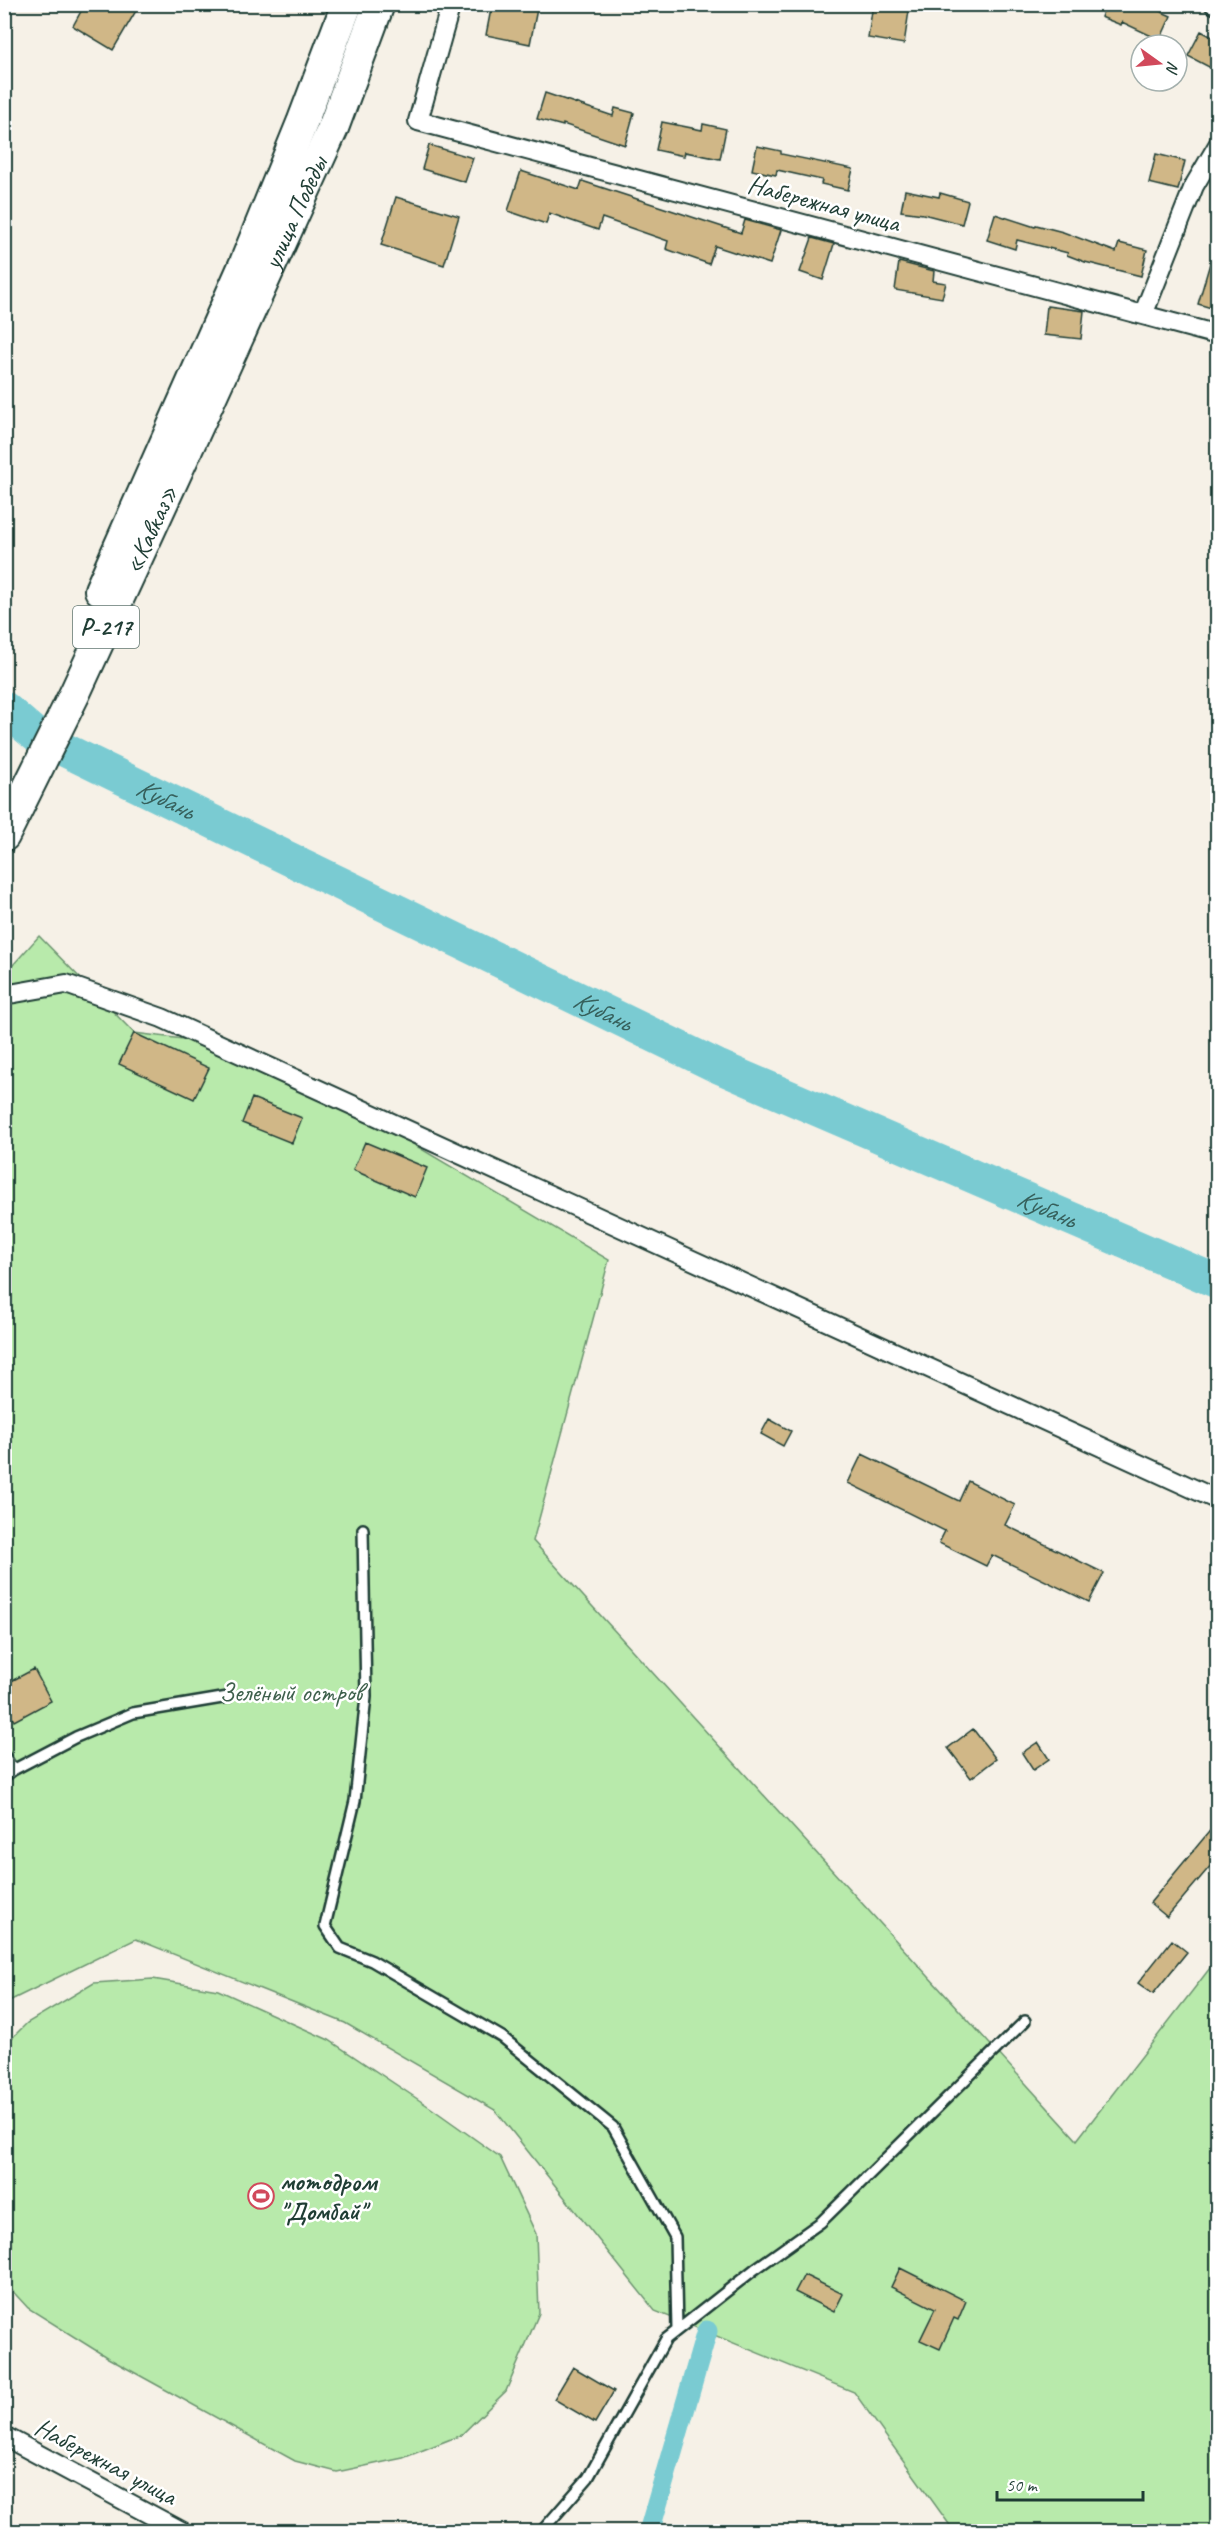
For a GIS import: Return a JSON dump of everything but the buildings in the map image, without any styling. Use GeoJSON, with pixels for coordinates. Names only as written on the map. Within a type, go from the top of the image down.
{"type":"FeatureCollection","features":[{"type":"Feature","properties":{"kind":"highway","name":"улица Победы"},"geometry":{"type":"LineString","coordinates":[[190,415],[249,252],[302,123],[347,4]]}},
{"type":"Feature","properties":{"kind":"highway","name":"улица Победы"},"geometry":{"type":"LineString","coordinates":[[190,415],[333,128],[379,4]]}},
{"type":"Feature","properties":{"kind":"highway","name":"«Кавказ»"},"geometry":{"type":"LineString","coordinates":[[4,791],[95,602],[190,415]]}},
{"type":"Feature","properties":{"kind":"highway","name":"«Кавказ»"},"geometry":{"type":"LineString","coordinates":[[4,836],[75,693],[190,415]]}},
{"type":"Feature","properties":{"kind":"street","name":"Набережная улица"},"geometry":{"type":"LineString","coordinates":[[451,4],[418,121],[1218,335]]}},
{"type":"Feature","properties":{"kind":"street"},"geometry":{"type":"LineString","coordinates":[[1143,315],[1194,186],[1218,145]]}},
{"type":"Feature","properties":{"kind":"street"},"geometry":{"type":"LineString","coordinates":[[4,995],[66,984],[162,1018],[1218,1500]]}},
{"type":"Feature","properties":{"kind":"street","name":"Набережная улица"},"geometry":{"type":"LineString","coordinates":[[4,2436],[183,2532]]}},
{"type":"Feature","properties":{"kind":"lane"},"geometry":{"type":"LineString","coordinates":[[363,1529],[366,1697],[355,1801],[325,1926],[340,1947],[372,1961],[502,2037],[613,2127],[675,2237],[677,2330]]}},
{"type":"Feature","properties":{"kind":"lane"},"geometry":{"type":"LineString","coordinates":[[4,1777],[76,1737],[133,1713],[228,1697]]}},
{"type":"Feature","properties":{"kind":"lane"},"geometry":{"type":"LineString","coordinates":[[4,1755],[14,1770]]}},
{"type":"Feature","properties":{"kind":"lane"},"geometry":{"type":"LineString","coordinates":[[541,2532],[588,2478],[666,2339],[755,2269],[821,2222],[1025,2021]]}},
{"type":"Feature","properties":{"kind":"green space","name":"Зелёный остров"},"geometry":{"type":"Polygon","coordinates":[[[39,936],[134,1033],[249,1047],[609,1260],[533,1541],[1077,2140],[1217,1959],[1217,2531],[954,2531],[854,2392],[655,2311],[495,2110],[345,2023],[136,1939],[5,2003],[4,975],[39,936]]]}},
{"type":"Feature","properties":{"kind":"green space","name":"мотодром \"Домбай\""},"geometry":{"type":"Polygon","coordinates":[[[153,1979],[218,1990],[329,2040],[500,2157],[536,2234],[539,2313],[506,2391],[461,2435],[403,2458],[337,2472],[295,2461],[108,2358],[28,2308],[5,2283],[5,2045],[27,2023],[94,1983],[153,1979]]]}},
{"type":"Feature","properties":{"kind":"waterway","name":"Кубань"},"geometry":{"type":"LineString","coordinates":[[4,708],[38,737],[717,1066],[1218,1282]]}},
{"type":"Feature","properties":{"kind":"waterway"},"geometry":{"type":"LineString","coordinates":[[649,2532],[707,2331]]}},
{"type":"Feature","properties":{"kind":"place","name":"мотодром \"Домбай\""},"geometry":{"type":"Point","coordinates":[261,2196]}}]}
